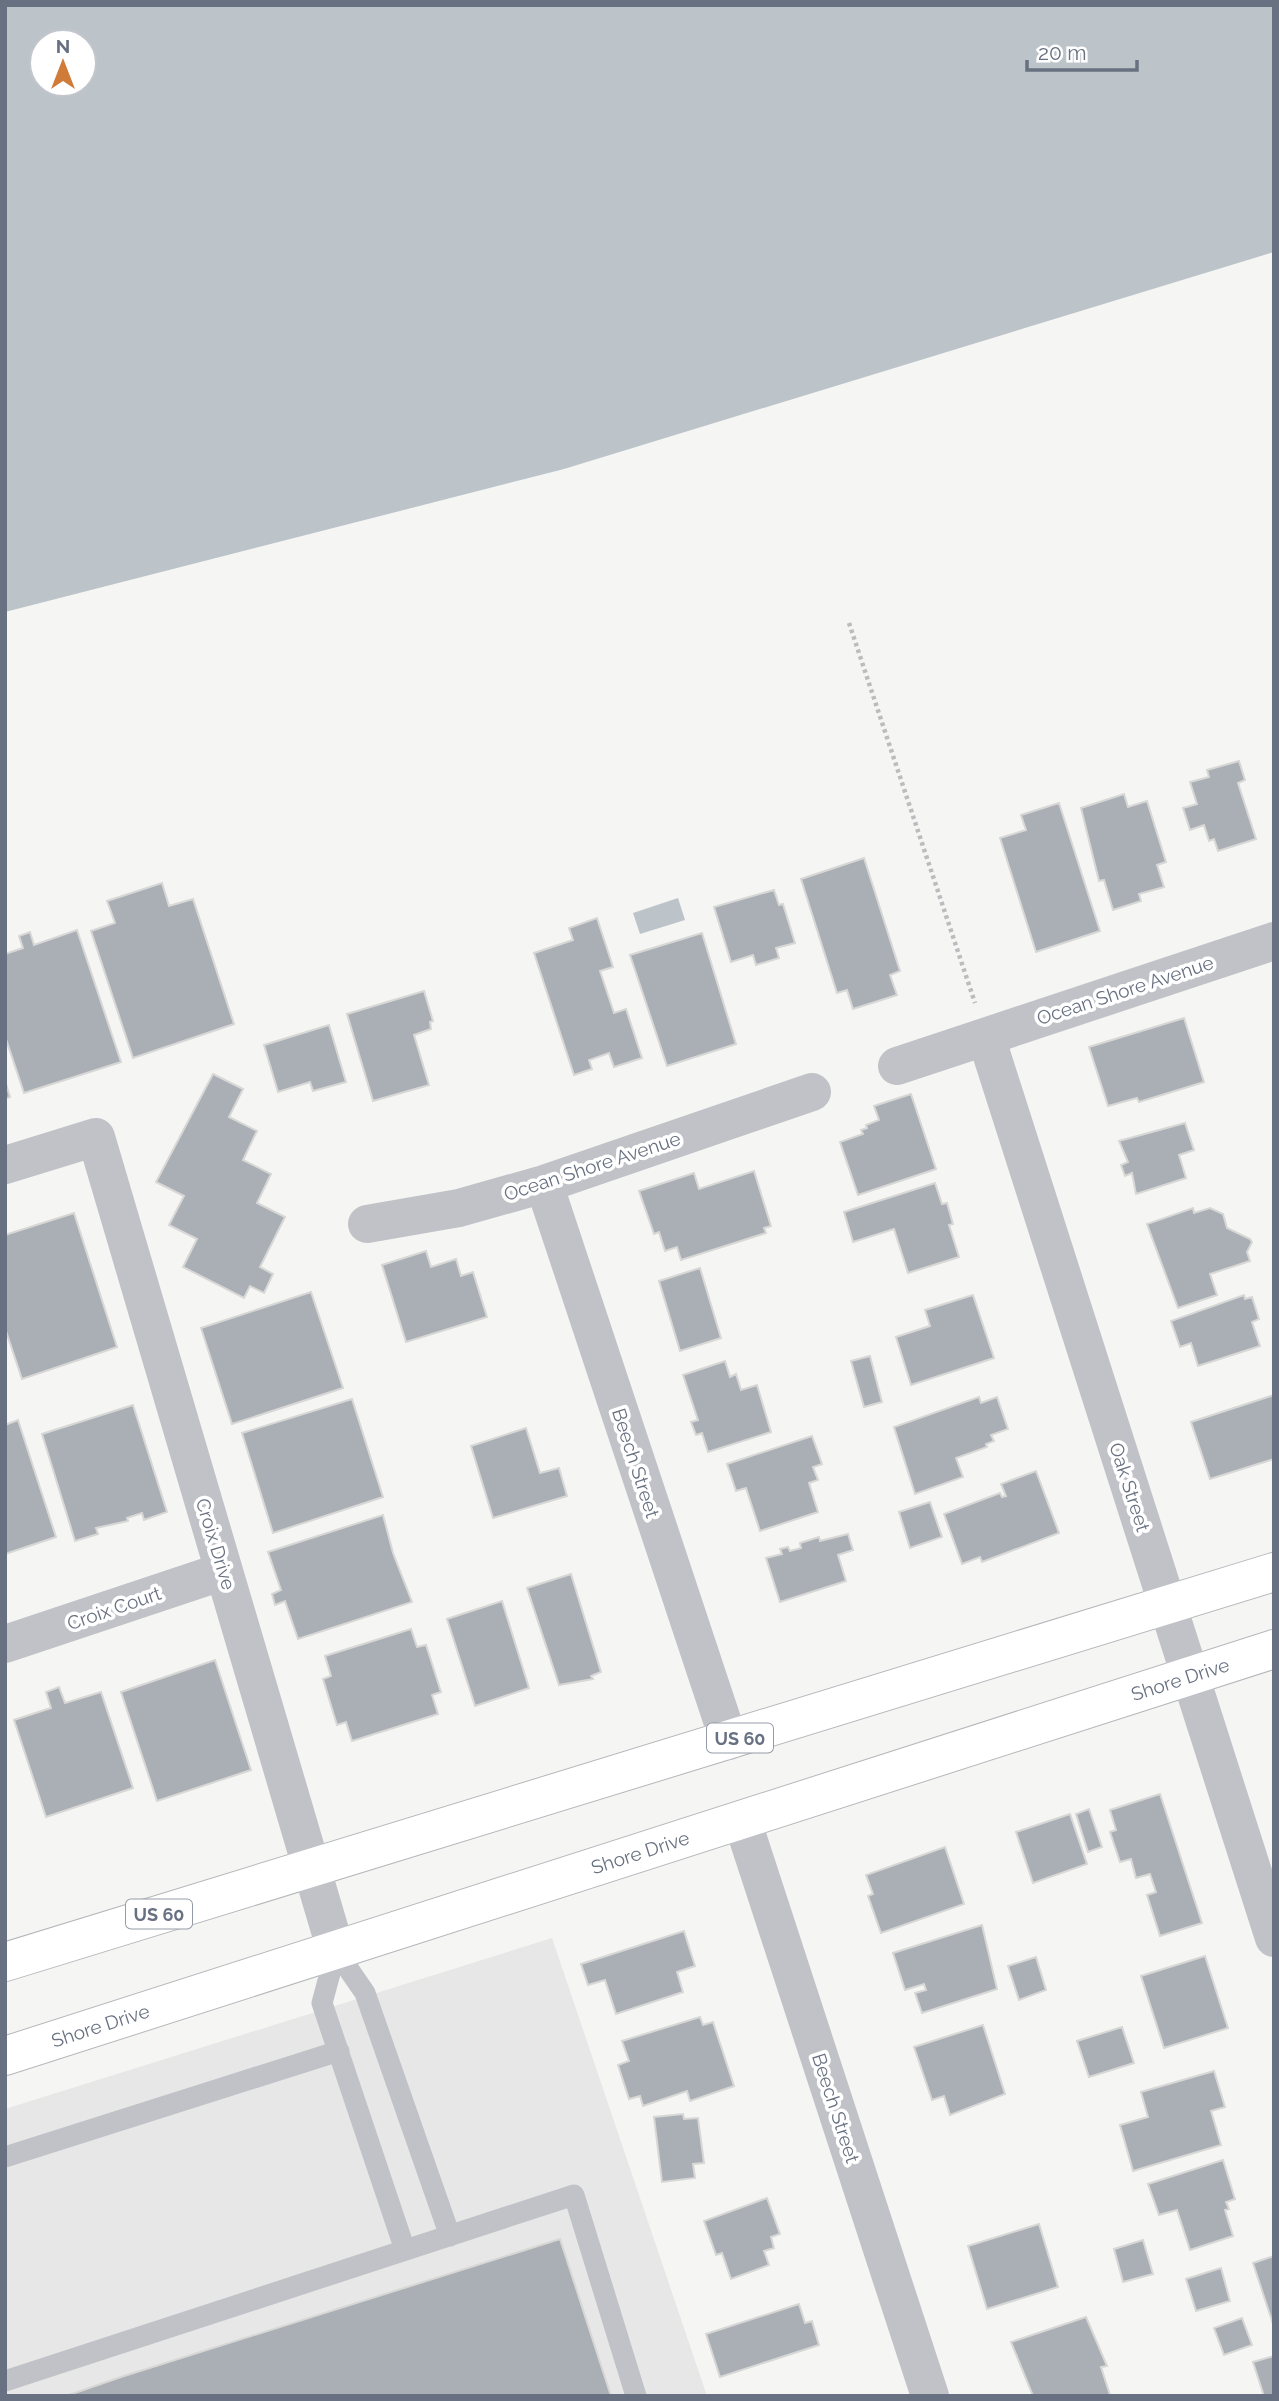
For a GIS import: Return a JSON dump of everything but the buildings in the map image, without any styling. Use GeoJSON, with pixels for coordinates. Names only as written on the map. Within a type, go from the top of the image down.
{"type":"FeatureCollection","features":[{"type":"Feature","properties":{"kind":"highway","name":"US 60"},"geometry":{"type":"LineString","coordinates":[[5,1962],[1274,1572]]}},
{"type":"Feature","properties":{"kind":"highway","name":"Shore Drive"},"geometry":{"type":"LineString","coordinates":[[5,2056],[1274,1649]]}},
{"type":"Feature","properties":{"kind":"street","name":"Ocean Shore Avenue"},"geometry":{"type":"LineString","coordinates":[[897,1066],[1274,941]]}},
{"type":"Feature","properties":{"kind":"street","name":"Oak Street"},"geometry":{"type":"LineString","coordinates":[[986,1037],[1274,1938]]}},
{"type":"Feature","properties":{"kind":"street","name":"Ocean Shore Avenue"},"geometry":{"type":"LineString","coordinates":[[367,1224],[459,1208],[544,1184],[812,1092]]}},
{"type":"Feature","properties":{"kind":"street","name":"Croix Drive"},"geometry":{"type":"LineString","coordinates":[[5,1165],[96,1137],[336,1951]]}},
{"type":"Feature","properties":{"kind":"street","name":"Beech Street"},"geometry":{"type":"LineString","coordinates":[[544,1184],[729,1741]]}},
{"type":"Feature","properties":{"kind":"street","name":"Croix Court"},"geometry":{"type":"LineString","coordinates":[[5,1644],[224,1571]]}},
{"type":"Feature","properties":{"kind":"street","name":"Beech Street"},"geometry":{"type":"LineString","coordinates":[[742,1820],[930,2396]]}},
{"type":"Feature","properties":{"kind":"lane"},"geometry":{"type":"LineString","coordinates":[[336,1951],[322,2003],[405,2250]]}},
{"type":"Feature","properties":{"kind":"lane"},"geometry":{"type":"LineString","coordinates":[[336,1951],[365,1993],[450,2236]]}},
{"type":"Feature","properties":{"kind":"lane"},"geometry":{"type":"LineString","coordinates":[[5,2157],[339,2051]]}},
{"type":"Feature","properties":{"kind":"lane"},"geometry":{"type":"LineString","coordinates":[[5,2381],[575,2195],[636,2396]]}},
{"type":"Feature","properties":{"kind":"path"},"geometry":{"type":"LineString","coordinates":[[849,623],[986,1037]]}},
{"type":"Feature","properties":{"kind":"shaded area"},"geometry":{"type":"Polygon","coordinates":[[[5,5],[1274,5],[1274,252],[564,469],[5,612],[5,5]]]}},
{"type":"Feature","properties":{"kind":"shaded area"},"geometry":{"type":"Polygon","coordinates":[[[678,898],[685,920],[640,934],[633,913],[678,898]]]}},
{"type":"Feature","properties":{"kind":"shaded area"},"geometry":{"type":"Polygon","coordinates":[[[552,1938],[707,2396],[5,2396],[5,2109],[552,1938]]]}}]}
